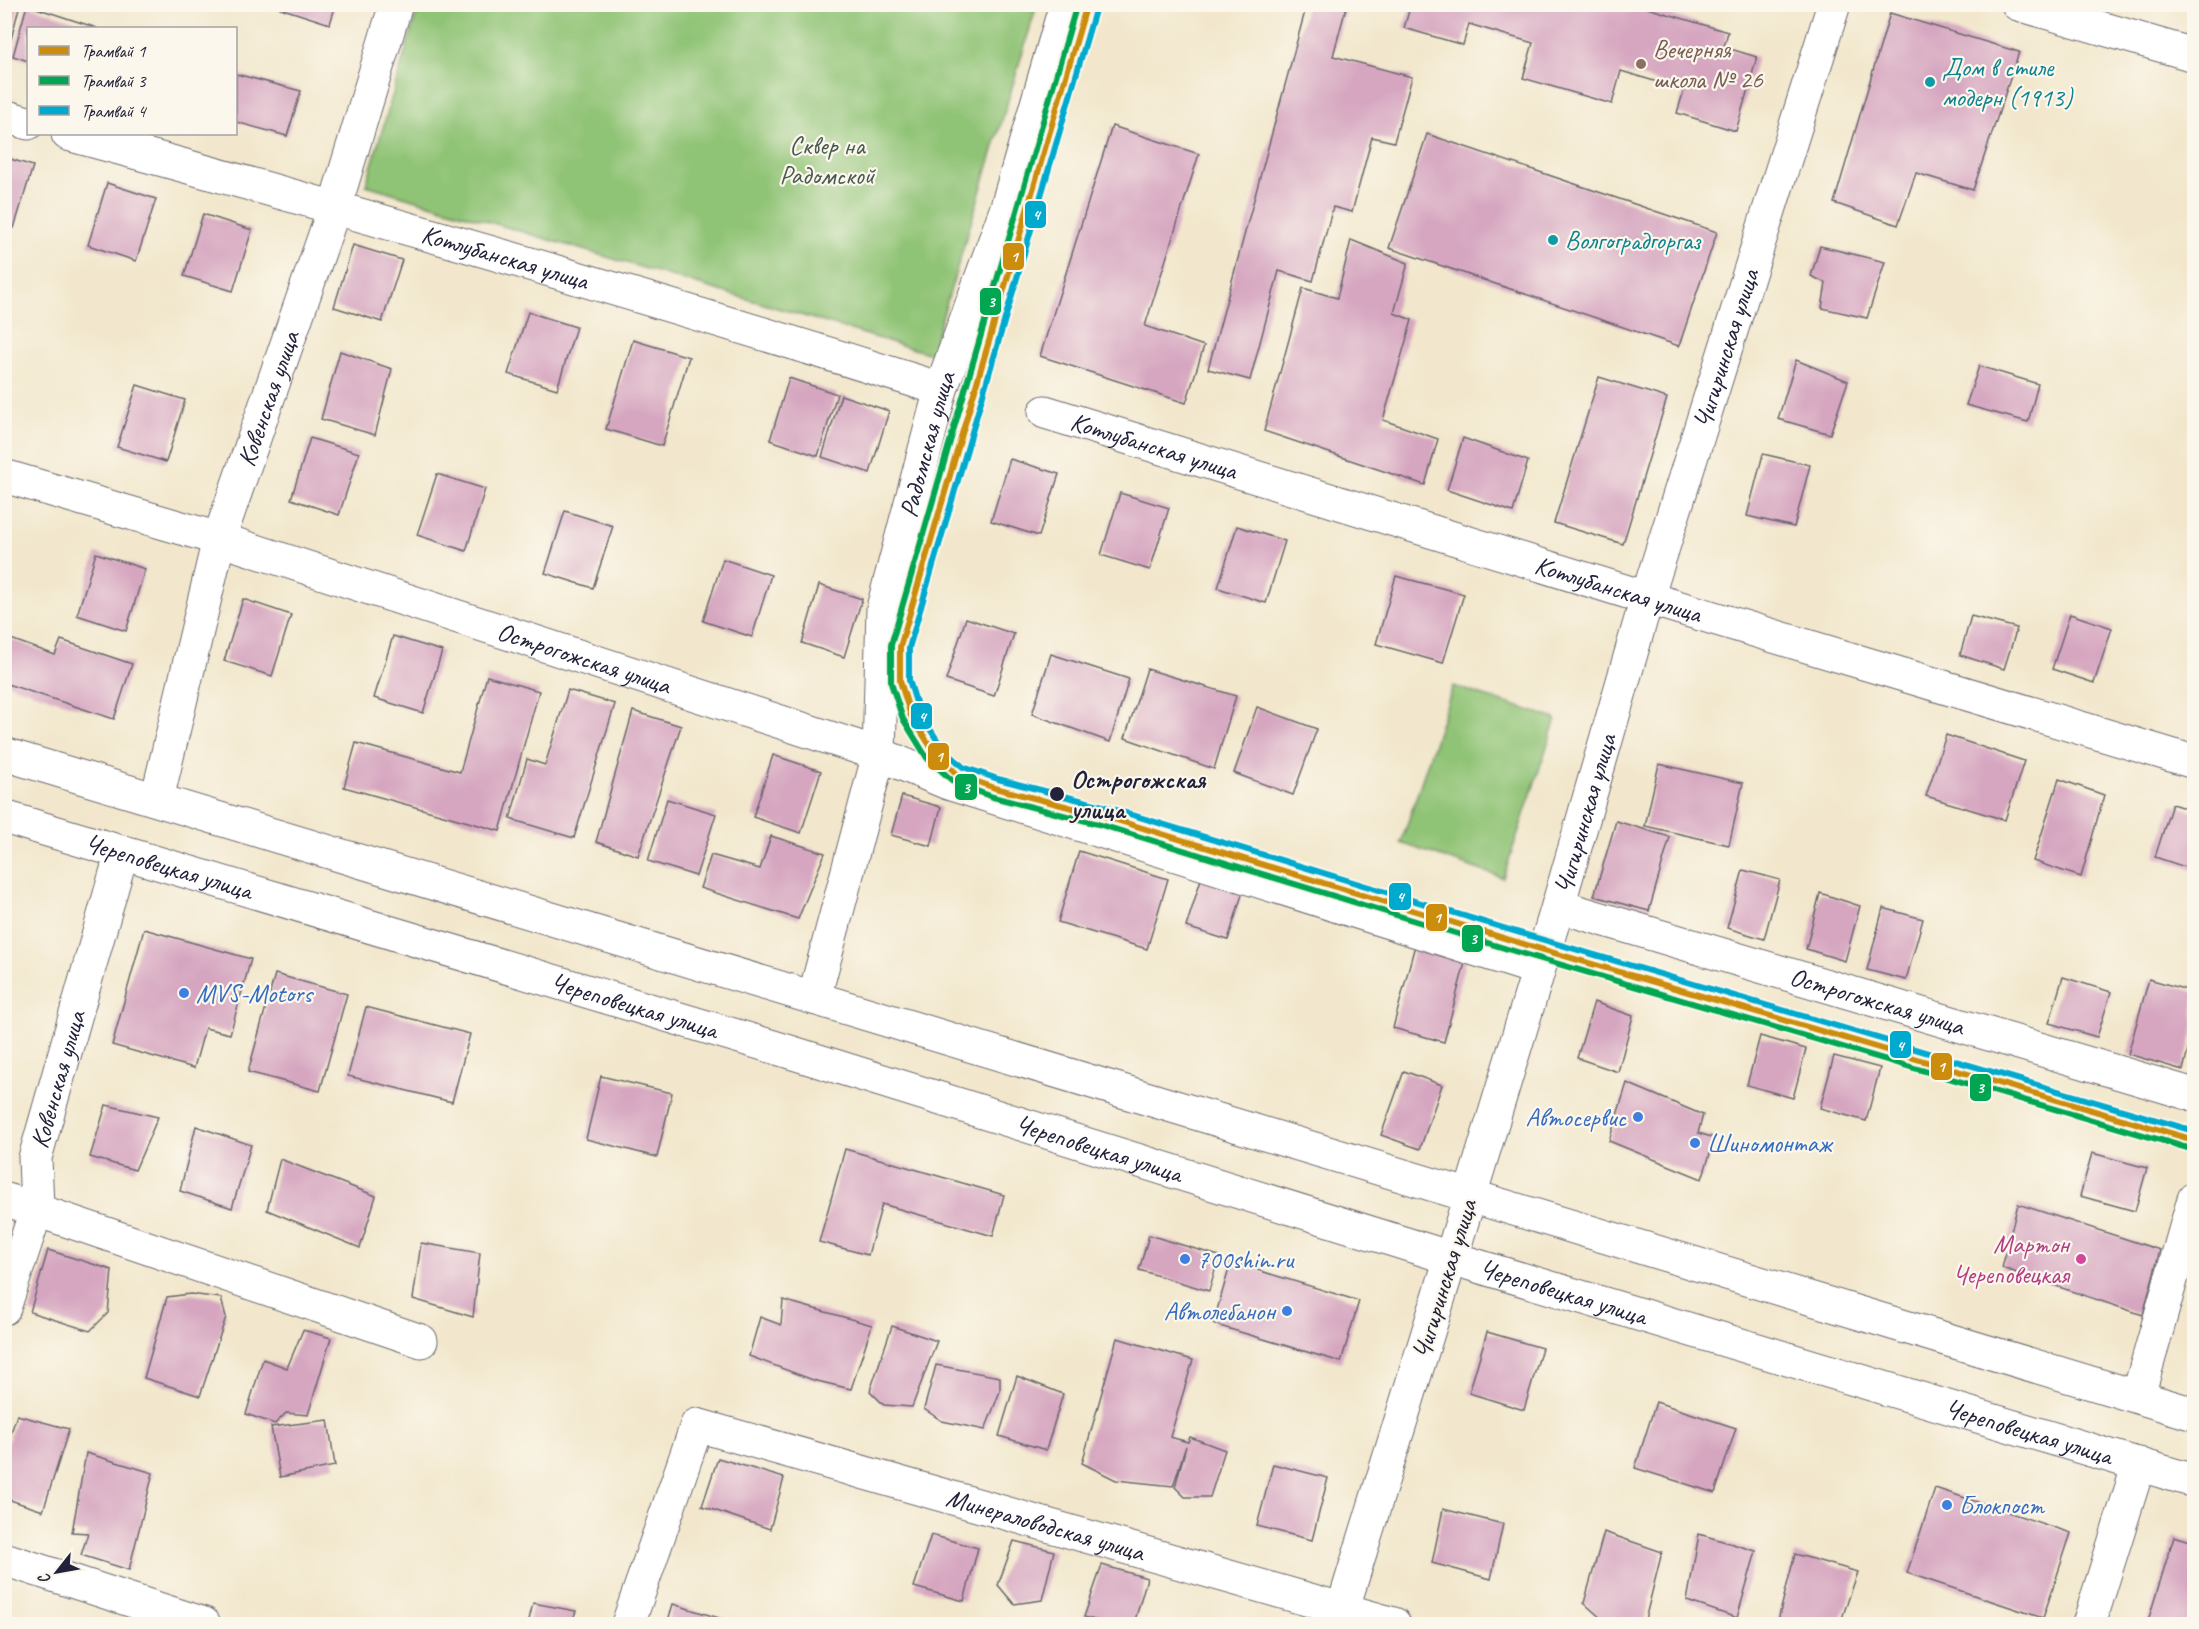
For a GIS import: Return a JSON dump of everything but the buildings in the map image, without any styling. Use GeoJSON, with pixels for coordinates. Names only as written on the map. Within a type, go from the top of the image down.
{"type":"FeatureCollection","features":[{"type":"Feature","properties":{"kind":"main road","name":"Ковенская улица"},"geometry":{"type":"LineString","coordinates":[[157,799],[219,539],[335,206],[396,4]]}},
{"type":"Feature","properties":{"kind":"main road","name":"Радомская улица"},"geometry":{"type":"LineString","coordinates":[[814,998],[879,754],[883,608],[941,389],[1006,210],[1066,4]]}},
{"type":"Feature","properties":{"kind":"main road","name":"Чигиринская улица"},"geometry":{"type":"LineString","coordinates":[[1341,1617],[1558,906],[1647,598],[1834,4]]}},
{"type":"Feature","properties":{"kind":"main road"},"geometry":{"type":"LineString","coordinates":[[2018,4],[2194,55]]}},
{"type":"Feature","properties":{"kind":"main road"},"geometry":{"type":"LineString","coordinates":[[4,116],[27,123]]}},
{"type":"Feature","properties":{"kind":"main road","name":"Котлубанская улица"},"geometry":{"type":"LineString","coordinates":[[72,135],[335,206],[782,339],[941,389]]}},
{"type":"Feature","properties":{"kind":"main road","name":"Котлубанская улица"},"geometry":{"type":"LineString","coordinates":[[1045,412],[1647,598],[2194,762]]}},
{"type":"Feature","properties":{"kind":"main road","name":"Острогожская улица"},"geometry":{"type":"LineString","coordinates":[[4,476],[219,539],[879,754],[948,783],[1538,969]]}},
{"type":"Feature","properties":{"kind":"main road"},"geometry":{"type":"LineString","coordinates":[[4,753],[2194,1414]]}},
{"type":"Feature","properties":{"kind":"main road","name":"Череповецкая улица"},"geometry":{"type":"LineString","coordinates":[[4,817],[790,1052],[1451,1258],[2194,1481]]}},
{"type":"Feature","properties":{"kind":"main road","name":"Ковенская улица"},"geometry":{"type":"LineString","coordinates":[[4,1308],[37,1208],[35,1158],[122,852]]}},
{"type":"Feature","properties":{"kind":"main road","name":"Острогожская улица"},"geometry":{"type":"LineString","coordinates":[[1558,906],[2194,1095]]}},
{"type":"Feature","properties":{"kind":"main road"},"geometry":{"type":"LineString","coordinates":[[4,1199],[37,1208],[421,1341]]}},
{"type":"Feature","properties":{"kind":"main road"},"geometry":{"type":"LineString","coordinates":[[2138,1396],[2194,1199]]}},
{"type":"Feature","properties":{"kind":"main road","name":"Минераловодская улица"},"geometry":{"type":"LineString","coordinates":[[628,1624],[697,1425],[1341,1617],[1394,1624]]}},
{"type":"Feature","properties":{"kind":"main road"},"geometry":{"type":"LineString","coordinates":[[2089,1624],[2139,1464]]}},
{"type":"Feature","properties":{"kind":"main road"},"geometry":{"type":"LineString","coordinates":[[4,1559],[204,1624]]}},
{"type":"Feature","properties":{"kind":"green space","name":"Сквер на Радомской"},"geometry":{"type":"Polygon","coordinates":[[[419,5],[1037,5],[931,354],[366,185],[419,5]]]}},
{"type":"Feature","properties":{"kind":"green space"},"geometry":{"type":"Polygon","coordinates":[[[1453,686],[1556,719],[1503,878],[1401,843],[1453,686]]]}},
{"type":"Feature","properties":{"kind":"tram line","name":"3"},"geometry":{"type":"LineString","coordinates":[[1077,4],[891,645],[891,683],[903,719],[927,758],[955,783],[993,797],[1098,824],[1514,951],[2191,1149]]}},
{"type":"Feature","properties":{"kind":"tram line","name":"1"},"geometry":{"type":"LineString","coordinates":[[1087,4],[900,647],[900,681],[911,716],[934,752],[958,775],[995,788],[1100,815],[1517,942],[2194,1140]]}},
{"type":"Feature","properties":{"kind":"tram line","name":"4"},"geometry":{"type":"LineString","coordinates":[[1096,7],[909,648],[909,680],[919,712],[941,746],[963,767],[998,779],[1103,806],[1520,933],[2194,1131]]}},
{"type":"Feature","properties":{"kind":"place","name":"Вечерняя школа № 26"},"geometry":{"type":"Point","coordinates":[1641,64]}},
{"type":"Feature","properties":{"kind":"place","name":"Дом в стиле модерн (1913)"},"geometry":{"type":"Point","coordinates":[1930,82]}},
{"type":"Feature","properties":{"kind":"place","name":"Волгоградгоргаз"},"geometry":{"type":"Point","coordinates":[1553,240]}},
{"type":"Feature","properties":{"kind":"place","name":"Острогожская улица"},"geometry":{"type":"Point","coordinates":[1057,794]}},
{"type":"Feature","properties":{"kind":"place","name":"MVS-Motors"},"geometry":{"type":"Point","coordinates":[184,993]}},
{"type":"Feature","properties":{"kind":"place","name":"Автосервис"},"geometry":{"type":"Point","coordinates":[1638,1117]}},
{"type":"Feature","properties":{"kind":"place","name":"Шиномонтаж"},"geometry":{"type":"Point","coordinates":[1695,1143]}},
{"type":"Feature","properties":{"kind":"place","name":"700shin.ru"},"geometry":{"type":"Point","coordinates":[1185,1259]}},
{"type":"Feature","properties":{"kind":"place","name":"Мартон Череповецкая"},"geometry":{"type":"Point","coordinates":[2081,1259]}},
{"type":"Feature","properties":{"kind":"place","name":"Автолебанон"},"geometry":{"type":"Point","coordinates":[1287,1311]}},
{"type":"Feature","properties":{"kind":"place","name":"Блокпост"},"geometry":{"type":"Point","coordinates":[1947,1505]}}]}
